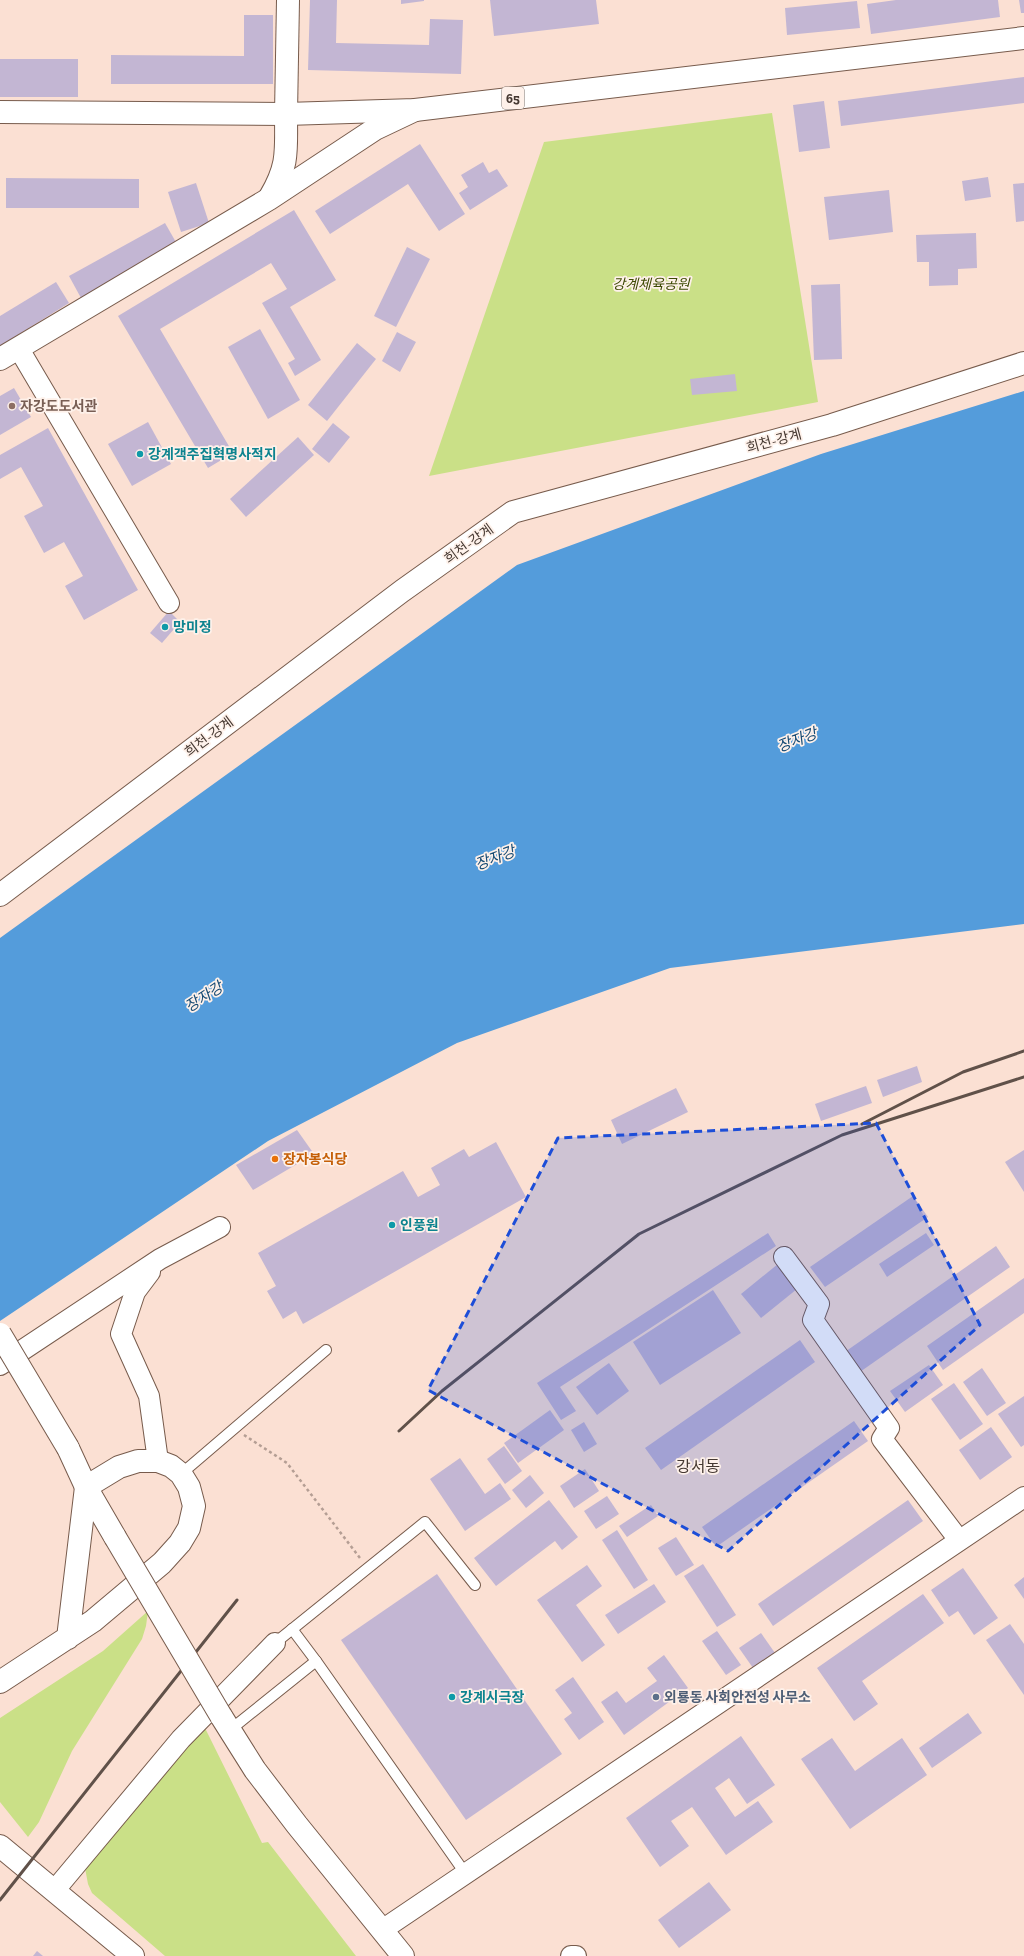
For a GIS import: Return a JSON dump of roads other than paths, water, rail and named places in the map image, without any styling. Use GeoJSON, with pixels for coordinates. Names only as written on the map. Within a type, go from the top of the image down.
{"type":"FeatureCollection","features":[{"type":"Feature","properties":{"kind":"main road"},"geometry":{"type":"LineString","coordinates":[[269,198],[281,180],[286,163],[288,0]]}},
{"type":"Feature","properties":{"kind":"main road","name":"65"},"geometry":{"type":"LineString","coordinates":[[0,112],[286,114],[415,110],[1024,38]]}},
{"type":"Feature","properties":{"kind":"main road"},"geometry":{"type":"LineString","coordinates":[[0,359],[269,198],[375,129],[415,110]]}},
{"type":"Feature","properties":{"kind":"main road","name":"희천-강계"},"geometry":{"type":"LineString","coordinates":[[0,895],[402,591],[513,512],[832,425],[1024,363]]}},
{"type":"Feature","properties":{"kind":"main road"},"geometry":{"type":"LineString","coordinates":[[0,1334],[68,1448],[86,1487],[115,1537],[255,1770],[296,1824],[403,1956]]}},
{"type":"Feature","properties":{"kind":"main road"},"geometry":{"type":"LineString","coordinates":[[0,1682],[93,1621],[162,1562],[180,1543],[189,1528],[194,1506],[189,1488],[180,1474],[171,1466],[158,1461],[138,1461],[119,1467],[86,1487]]}},
{"type":"Feature","properties":{"kind":"main road"},"geometry":{"type":"LineString","coordinates":[[68,1638],[86,1487]]}},
{"type":"Feature","properties":{"kind":"main road"},"geometry":{"type":"LineString","coordinates":[[0,1846],[133,1956]]}},
{"type":"Feature","properties":{"kind":"street"},"geometry":{"type":"LineString","coordinates":[[19,349],[169,603]]}},
{"type":"Feature","properties":{"kind":"street"},"geometry":{"type":"LineString","coordinates":[[0,1365],[160,1259],[220,1227]]}},
{"type":"Feature","properties":{"kind":"street"},"geometry":{"type":"LineString","coordinates":[[784,1257],[818,1304],[813,1320],[889,1428],[882,1439],[959,1540]]}},
{"type":"Feature","properties":{"kind":"street"},"geometry":{"type":"LineString","coordinates":[[158,1461],[148,1396],[121,1334],[135,1292],[160,1259]]}},
{"type":"Feature","properties":{"kind":"street"},"geometry":{"type":"LineString","coordinates":[[382,1930],[464,1873],[1024,1496]]}},
{"type":"Feature","properties":{"kind":"street"},"geometry":{"type":"LineString","coordinates":[[54,1891],[181,1739],[275,1643]]}},
{"type":"Feature","properties":{"kind":"street"},"geometry":{"type":"LineString","coordinates":[[571,1956],[576,1956]]}},
{"type":"Feature","properties":{"kind":"lane"},"geometry":{"type":"LineString","coordinates":[[180,1474],[326,1350]]}},
{"type":"Feature","properties":{"kind":"lane"},"geometry":{"type":"LineString","coordinates":[[275,1643],[425,1522],[475,1585]]}},
{"type":"Feature","properties":{"kind":"lane"},"geometry":{"type":"LineString","coordinates":[[292,1629],[316,1660],[464,1873]]}},
{"type":"Feature","properties":{"kind":"lane"},"geometry":{"type":"LineString","coordinates":[[226,1723],[316,1660]]}},
{"type":"Feature","properties":{"kind":"water","name":"장자강"},"geometry":{"type":"Polygon","coordinates":[[[1024,391],[1024,924],[670,968],[457,1043],[268,1141],[0,1321],[0,938],[517,565],[821,454],[1024,391]]]}},
{"type":"Feature","properties":{"kind":"railway"},"geometry":{"type":"LineString","coordinates":[[862,1124],[963,1072],[1024,1051]]}},
{"type":"Feature","properties":{"kind":"railway"},"geometry":{"type":"LineString","coordinates":[[399,1431],[442,1391],[639,1234],[842,1135],[1024,1077]]}},
{"type":"Feature","properties":{"kind":"railway"},"geometry":{"type":"LineString","coordinates":[[0,1900],[237,1600]]}},
{"type":"Feature","properties":{"kind":"place","name":"자강도도서관"},"geometry":{"type":"Point","coordinates":[12,406]}},
{"type":"Feature","properties":{"kind":"place","name":"강계객주집혁명사적지"},"geometry":{"type":"Point","coordinates":[140,454]}},
{"type":"Feature","properties":{"kind":"place","name":"망미정"},"geometry":{"type":"Point","coordinates":[165,627]}},
{"type":"Feature","properties":{"kind":"place","name":"장자봉식당"},"geometry":{"type":"Point","coordinates":[275,1159]}},
{"type":"Feature","properties":{"kind":"place","name":"인풍원"},"geometry":{"type":"Point","coordinates":[392,1225]}},
{"type":"Feature","properties":{"kind":"place","name":"강계시극장"},"geometry":{"type":"Point","coordinates":[452,1697]}},
{"type":"Feature","properties":{"kind":"place","name":"외룡동 사회안전성 사무소"},"geometry":{"type":"Point","coordinates":[656,1697]}},
{"type":"Feature","properties":{"kind":"district","name":"강서동"},"geometry":{"type":"Point","coordinates":[698,1466]}},
{"type":"Feature","properties":{"kind":"park label","name":"강계체육공원"},"geometry":{"type":"Point","coordinates":[651,284]}}]}
